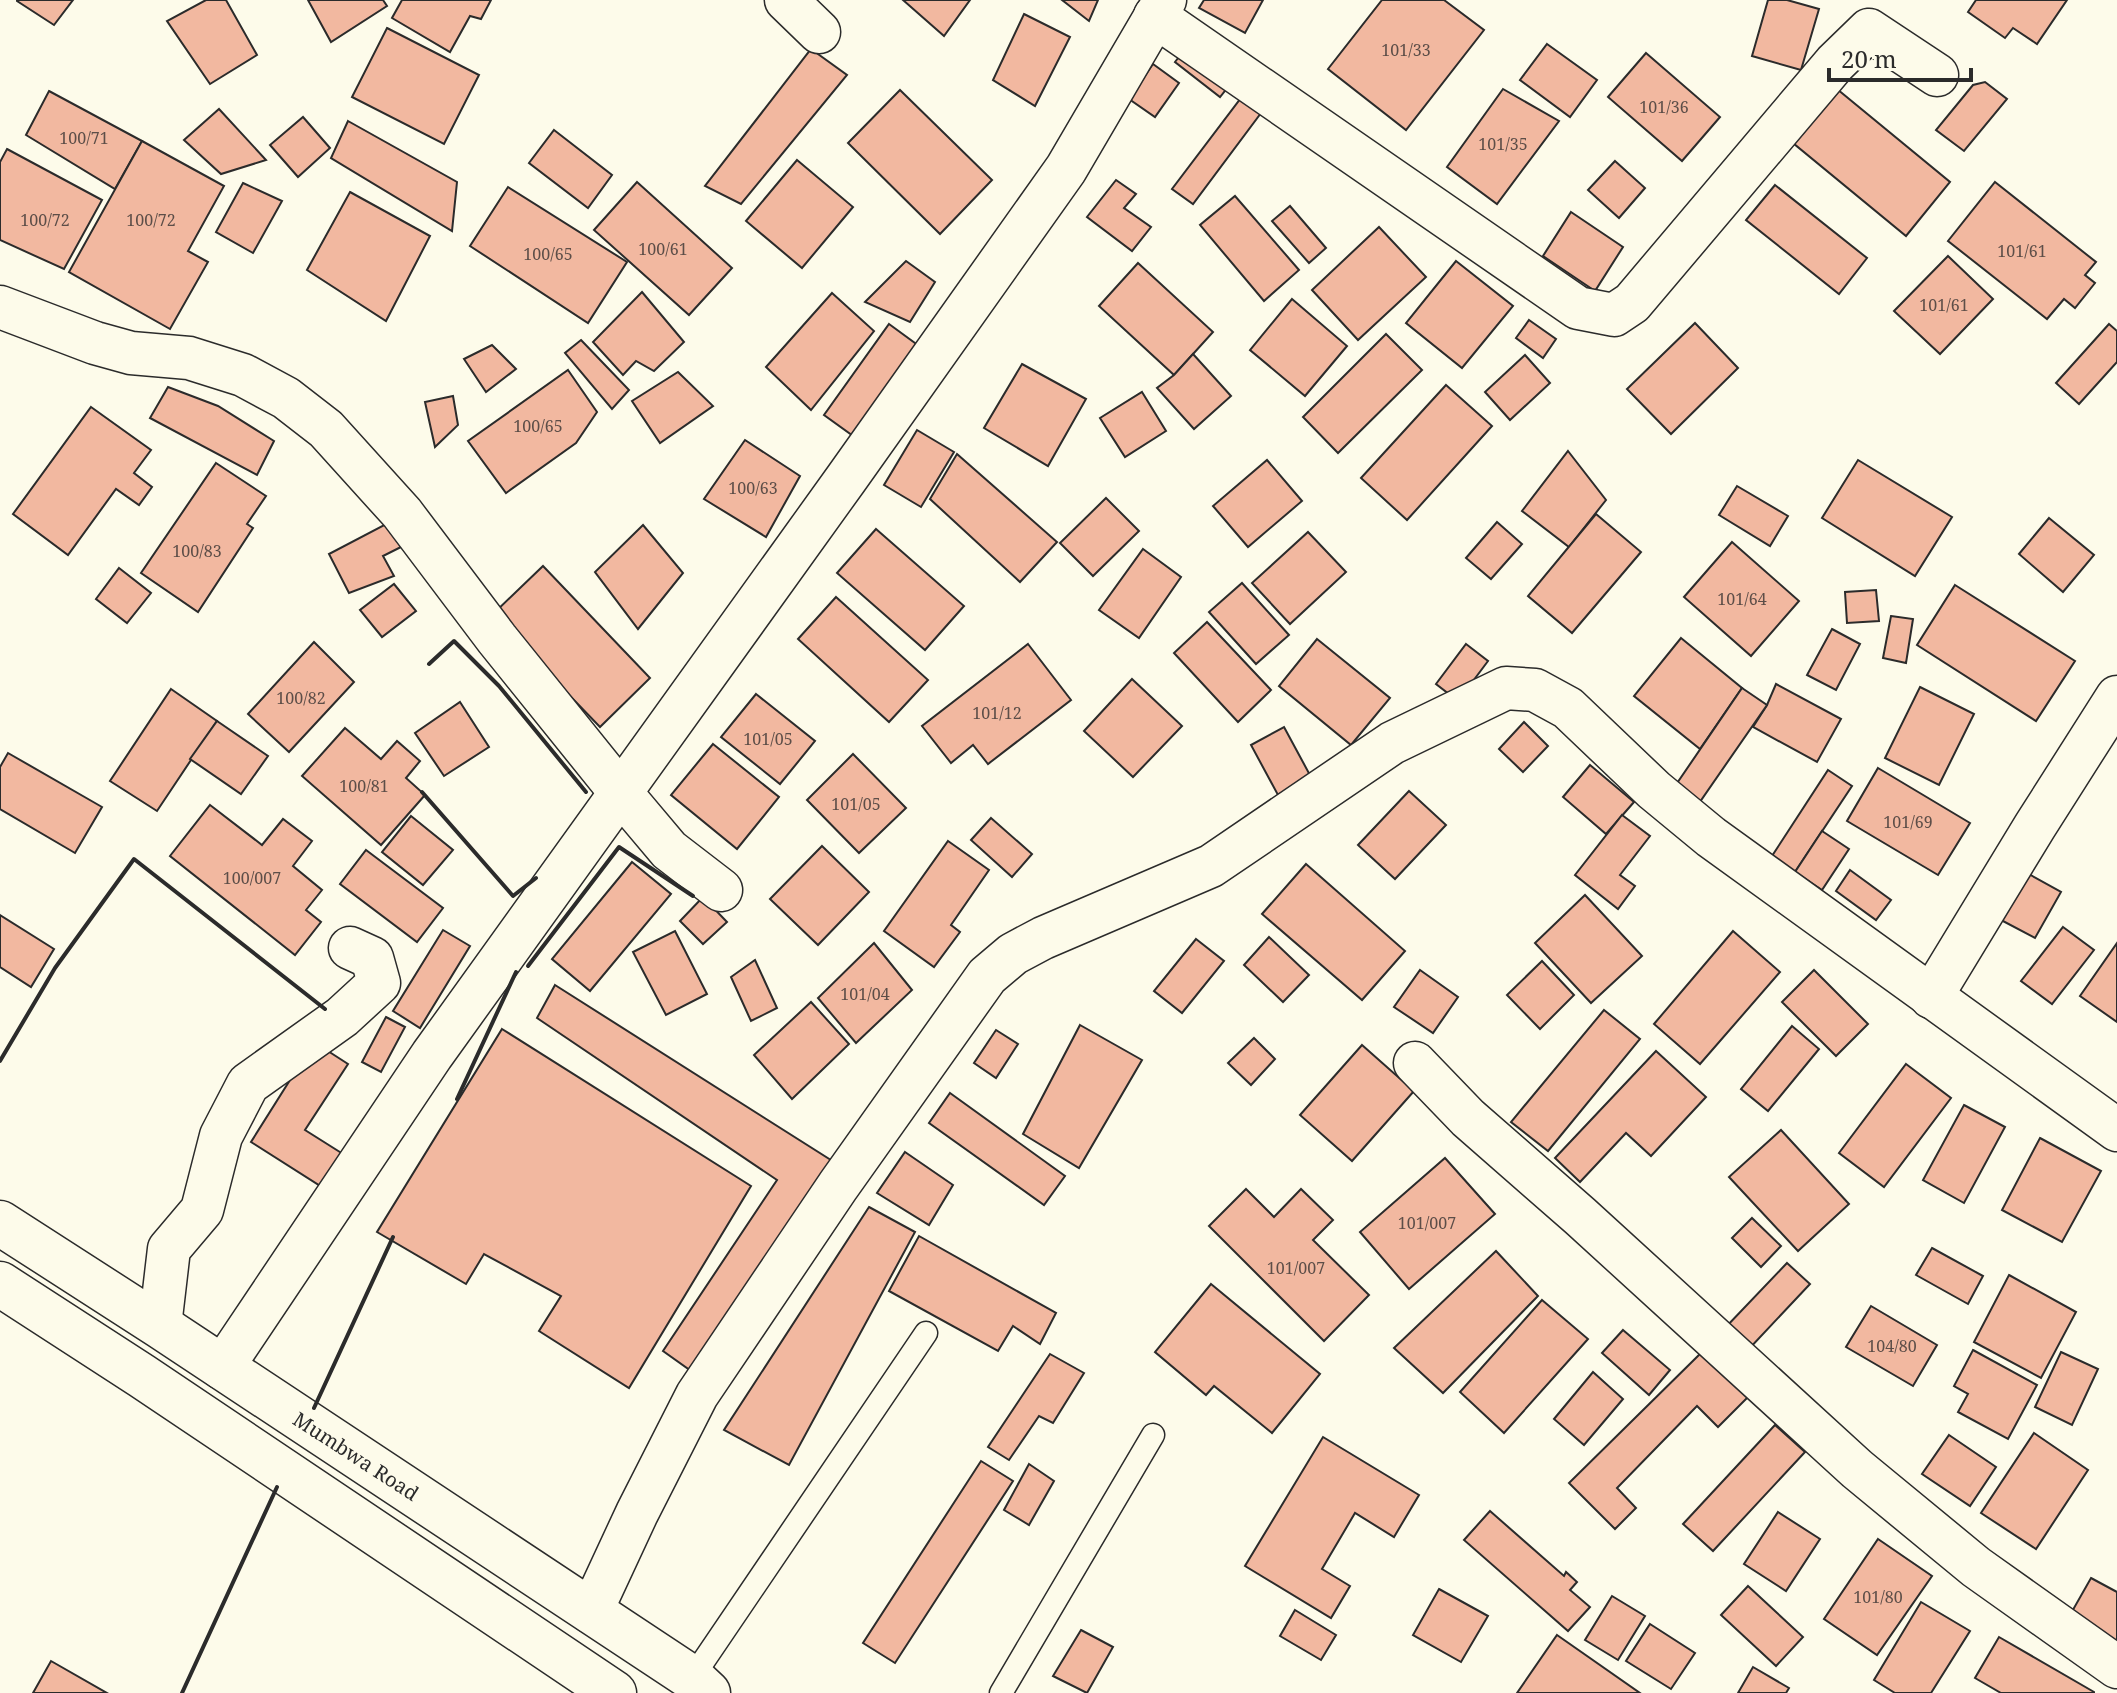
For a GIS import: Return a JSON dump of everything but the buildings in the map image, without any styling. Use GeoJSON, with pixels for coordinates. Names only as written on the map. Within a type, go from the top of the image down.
{"type":"FeatureCollection","features":[{"type":"Feature","properties":{"kind":"main road","name":"Mumbwa Road"},"geometry":{"type":"LineString","coordinates":[[0,1223],[700,1686]]}},
{"type":"Feature","properties":{"kind":"main road"},"geometry":{"type":"LineString","coordinates":[[0,1284],[614,1693]]}},
{"type":"Feature","properties":{"kind":"street"},"geometry":{"type":"LineString","coordinates":[[786,0],[819,32]]}},
{"type":"Feature","properties":{"kind":"street"},"geometry":{"type":"LineString","coordinates":[[222,1368],[432,1055],[1066,169],[1160,8],[1578,308],[1614,315],[1632,303],[1835,63],[1869,30],[1937,75]]}},
{"type":"Feature","properties":{"kind":"street"},"geometry":{"type":"LineString","coordinates":[[0,307],[95,343],[131,353],[189,358],[243,375],[286,398],[326,429],[402,513],[497,639],[669,850],[721,890]]}},
{"type":"Feature","properties":{"kind":"street"},"geometry":{"type":"LineString","coordinates":[[591,1612],[697,1395],[838,1186],[987,976],[1013,954],[1043,938],[1211,866],[1392,743],[1506,688],[1535,690],[1568,708],[1654,790],[1711,837],[2117,1130]]}},
{"type":"Feature","properties":{"kind":"street"},"geometry":{"type":"LineString","coordinates":[[1931,997],[2117,697]]}},
{"type":"Feature","properties":{"kind":"street"},"geometry":{"type":"LineString","coordinates":[[160,1326],[169,1249],[202,1210],[221,1136],[248,1084],[342,1017],[379,983],[372,958],[350,948]]}},
{"type":"Feature","properties":{"kind":"street"},"geometry":{"type":"LineString","coordinates":[[1415,1063],[1468,1118],[1857,1469],[1976,1567],[2117,1667]]}},
{"type":"Feature","properties":{"kind":"lane"},"geometry":{"type":"LineString","coordinates":[[700,1686],[926,1333]]}},
{"type":"Feature","properties":{"kind":"lane"},"geometry":{"type":"LineString","coordinates":[[1001,1693],[1153,1435]]}},
{"type":"Feature","properties":{"kind":"wall"},"geometry":{"type":"LineString","coordinates":[[429,664],[454,641],[499,686],[586,792]]}},
{"type":"Feature","properties":{"kind":"wall"},"geometry":{"type":"LineString","coordinates":[[422,792],[513,896],[536,878]]}},
{"type":"Feature","properties":{"kind":"wall"},"geometry":{"type":"LineString","coordinates":[[528,966],[619,847],[693,896]]}},
{"type":"Feature","properties":{"kind":"wall"},"geometry":{"type":"LineString","coordinates":[[0,1061],[55,968],[134,859],[325,1009]]}},
{"type":"Feature","properties":{"kind":"wall"},"geometry":{"type":"LineString","coordinates":[[457,1099],[516,972]]}},
{"type":"Feature","properties":{"kind":"wall"},"geometry":{"type":"LineString","coordinates":[[314,1408],[393,1237]]}},
{"type":"Feature","properties":{"kind":"wall"},"geometry":{"type":"LineString","coordinates":[[182,1693],[277,1487]]}}]}
